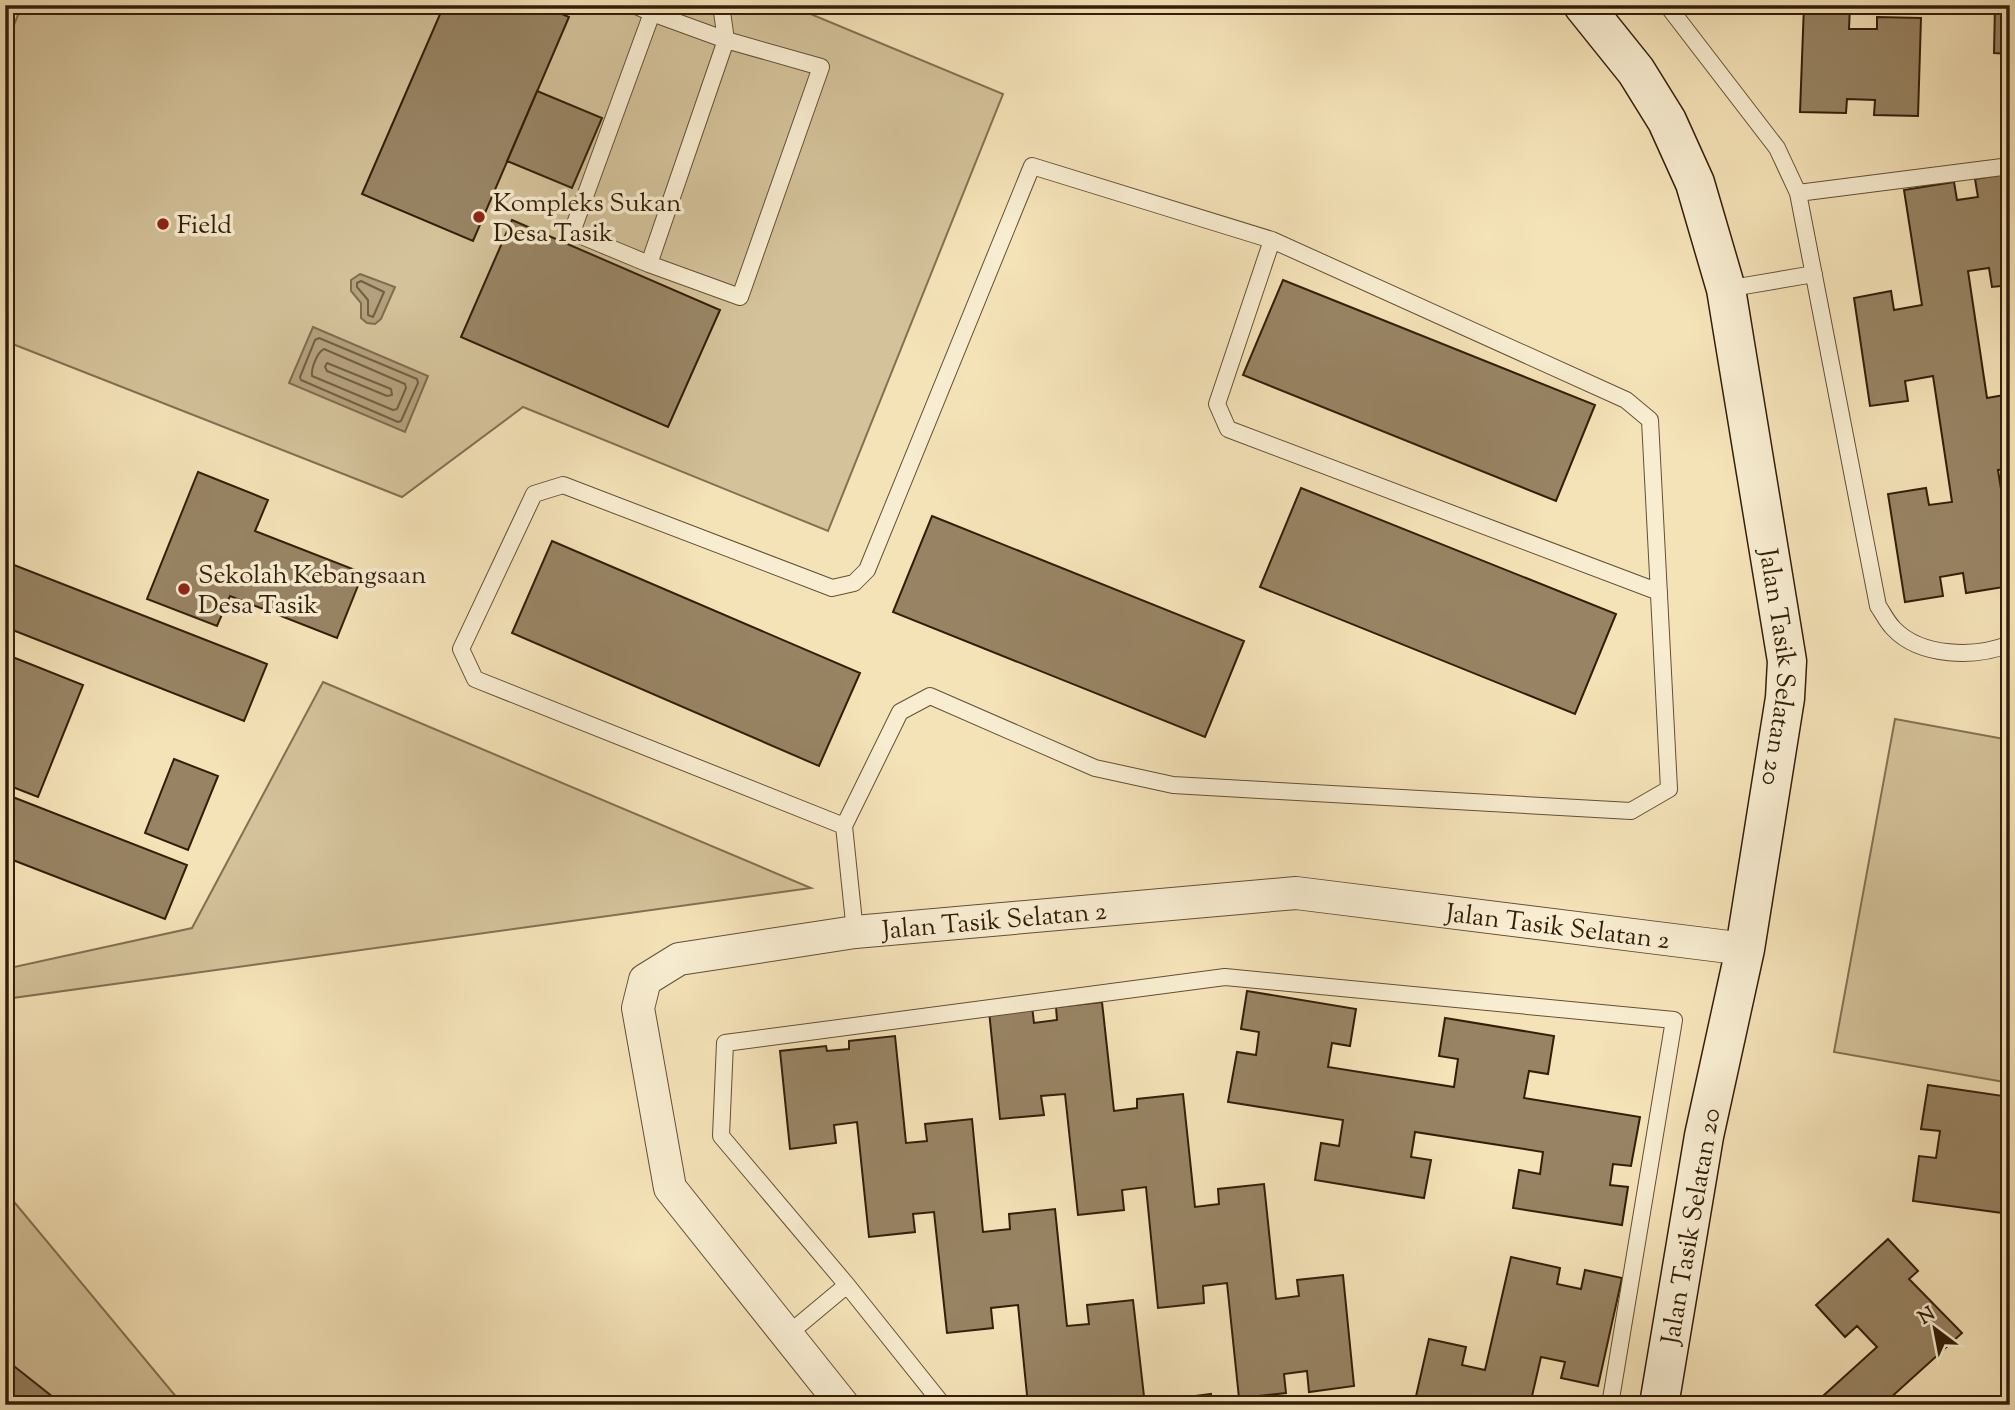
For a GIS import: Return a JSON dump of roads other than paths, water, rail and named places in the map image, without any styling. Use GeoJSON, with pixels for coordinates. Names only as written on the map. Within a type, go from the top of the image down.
{"type":"FeatureCollection","features":[{"type":"Feature","properties":{"kind":"street","name":"Jalan Tasik Selatan 20"},"geometry":{"type":"LineString","coordinates":[[1583,5],[1636,71],[1667,121],[1695,183],[1726,289],[1787,661],[1785,698],[1745,949],[1704,1136],[1659,1405]]}},
{"type":"Feature","properties":{"kind":"street","name":"Jalan Tasik Selatan 2"},"geometry":{"type":"LineString","coordinates":[[844,1405],[670,1188],[638,1007],[645,980],[679,959],[855,932],[1296,893],[1745,949]]}},
{"type":"Feature","properties":{"kind":"lane"},"geometry":{"type":"LineString","coordinates":[[634,5],[726,40],[821,67],[740,297],[572,232],[652,13]]}},
{"type":"Feature","properties":{"kind":"lane"},"geometry":{"type":"LineString","coordinates":[[649,264],[726,40],[721,5]]}},
{"type":"Feature","properties":{"kind":"lane"},"geometry":{"type":"LineString","coordinates":[[1667,5],[1777,148],[1798,193],[1878,606],[1893,628],[1914,644],[1963,654],[2010,644]]}},
{"type":"Feature","properties":{"kind":"lane"},"geometry":{"type":"LineString","coordinates":[[844,826],[475,679],[461,649],[534,494],[562,485],[832,588],[854,583],[867,570],[1032,166],[1272,240],[1626,400],[1650,420],[1669,789],[1631,811],[1173,785],[1095,768],[930,696],[900,712],[844,826],[855,932]]}},
{"type":"Feature","properties":{"kind":"lane"},"geometry":{"type":"LineString","coordinates":[[1798,193],[2010,166]]}},
{"type":"Feature","properties":{"kind":"lane"},"geometry":{"type":"LineString","coordinates":[[1272,240],[1217,404],[1228,429],[1659,592]]}},
{"type":"Feature","properties":{"kind":"lane"},"geometry":{"type":"LineString","coordinates":[[1726,289],[1814,274]]}},
{"type":"Feature","properties":{"kind":"lane"},"geometry":{"type":"LineString","coordinates":[[943,1405],[847,1285],[721,1136],[725,1043],[1225,977],[1674,1020],[1609,1405]]}},
{"type":"Feature","properties":{"kind":"lane"},"geometry":{"type":"LineString","coordinates":[[788,1335],[847,1285]]}},
{"type":"Feature","properties":{"kind":"water"},"geometry":{"type":"Polygon","coordinates":[[[360,274],[395,287],[381,319],[375,324],[367,323],[361,318],[361,303],[351,291],[351,280],[360,274]]]}},
{"type":"Feature","properties":{"kind":"water"},"geometry":{"type":"Polygon","coordinates":[[[313,327],[428,376],[405,432],[289,383],[313,327]]]}},
{"type":"Feature","properties":{"kind":"place","name":"Kompleks Sukan Desa Tasik"},"geometry":{"type":"Point","coordinates":[479,217]}},
{"type":"Feature","properties":{"kind":"place","name":"Field"},"geometry":{"type":"Point","coordinates":[163,224]}},
{"type":"Feature","properties":{"kind":"place","name":"Sekolah Kebangsaan Desa Tasik"},"geometry":{"type":"Point","coordinates":[184,589]}}]}
